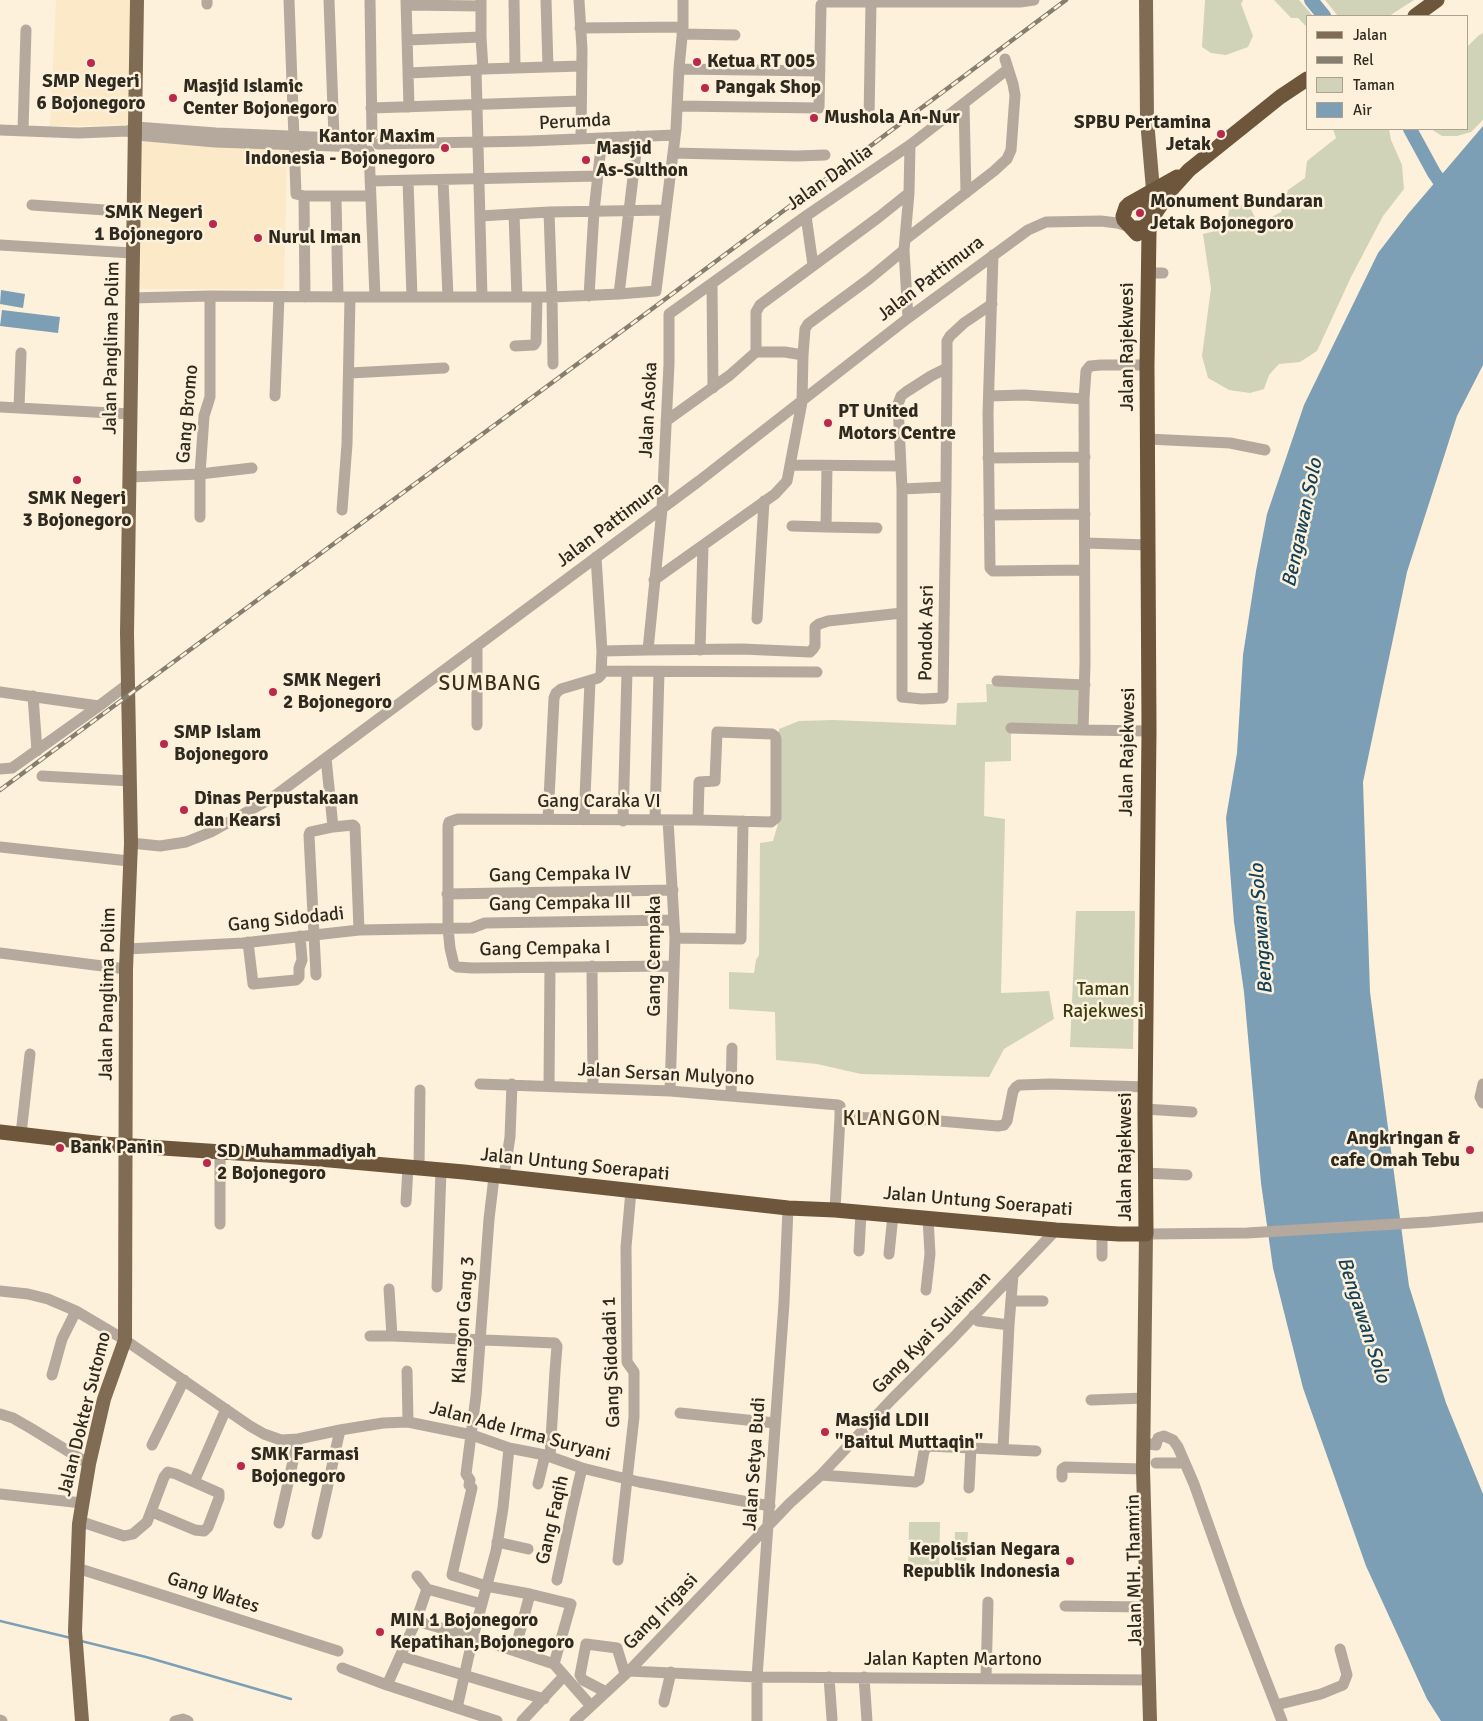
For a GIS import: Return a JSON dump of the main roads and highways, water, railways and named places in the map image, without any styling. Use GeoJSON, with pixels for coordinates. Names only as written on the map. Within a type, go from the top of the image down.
{"type":"FeatureCollection","features":[{"type":"Feature","properties":{"kind":"highway"},"geometry":{"type":"LineString","coordinates":[[1416,15],[1437,0]]}},
{"type":"Feature","properties":{"kind":"highway"},"geometry":{"type":"LineString","coordinates":[[1128,206],[1183,174],[1306,79]]}},
{"type":"Feature","properties":{"kind":"highway"},"geometry":{"type":"LineString","coordinates":[[1132,228],[1142,228],[1148,224],[1151,216],[1183,174]]}},
{"type":"Feature","properties":{"kind":"highway"},"geometry":{"type":"LineString","coordinates":[[1151,216],[1147,205],[1142,202],[1134,202],[1128,206],[1124,220],[1132,228],[1142,245],[1154,272]]}},
{"type":"Feature","properties":{"kind":"highway","name":"Jalan Rajekwesi"},"geometry":{"type":"LineString","coordinates":[[1146,1234],[1145,1109],[1149,731],[1147,365],[1154,272],[1151,216]]}},
{"type":"Feature","properties":{"kind":"highway","name":"Jalan Untung Soerapati"},"geometry":{"type":"LineString","coordinates":[[0,1132],[125,1145],[442,1170],[788,1208],[861,1212],[1056,1230],[1146,1234]]}},
{"type":"Feature","properties":{"kind":"main road","name":"Jalan Panglima Polim"},"geometry":{"type":"LineString","coordinates":[[125,1145],[126,968],[131,843],[127,633],[131,298],[134,212],[133,131],[138,0]]}},
{"type":"Feature","properties":{"kind":"main road"},"geometry":{"type":"LineString","coordinates":[[1146,0],[1147,120],[1153,190],[1151,216]]}},
{"type":"Feature","properties":{"kind":"main road"},"geometry":{"type":"LineString","coordinates":[[1151,164],[1159,175],[1167,178],[1183,174]]}},
{"type":"Feature","properties":{"kind":"main road"},"geometry":{"type":"LineString","coordinates":[[1128,206],[1142,188],[1151,164]]}},
{"type":"Feature","properties":{"kind":"main road","name":"Jalan Dokter Sutomo"},"geometry":{"type":"LineString","coordinates":[[82,1721],[75,1637],[79,1521],[89,1464],[104,1399],[125,1340],[125,1145]]}},
{"type":"Feature","properties":{"kind":"main road","name":"Jalan MH. Thamrin"},"geometry":{"type":"LineString","coordinates":[[1146,1234],[1144,1418],[1150,1466],[1150,1721]]}},
{"type":"Feature","properties":{"kind":"main road","name":"Jalan MH. Thamrin"},"geometry":{"type":"LineString","coordinates":[[1144,1418],[1152,1462],[1149,1548]]}},
{"type":"Feature","properties":{"kind":"main road","name":"Jalan MH. Thamrin"},"geometry":{"type":"LineString","coordinates":[[1150,1590],[1147,1607],[1151,1681],[1158,1721]]}},
{"type":"Feature","properties":{"kind":"water","name":"Bengawan Solo"},"geometry":{"type":"Polygon","coordinates":[[[1483,126],[1483,365],[1457,416],[1407,572],[1363,782],[1370,992],[1409,1286],[1446,1403],[1483,1494],[1483,1721],[1441,1721],[1427,1699],[1366,1566],[1303,1388],[1273,1268],[1261,1183],[1244,992],[1234,922],[1226,818],[1237,753],[1243,655],[1256,571],[1267,514],[1304,405],[1378,253],[1408,214],[1483,126]]]}},
{"type":"Feature","properties":{"kind":"water"},"geometry":{"type":"Polygon","coordinates":[[[1,290],[25,294],[23,308],[0,304],[1,290]]]}},
{"type":"Feature","properties":{"kind":"water"},"geometry":{"type":"Polygon","coordinates":[[[2,310],[60,317],[58,333],[0,326],[2,310]]]}},
{"type":"Feature","properties":{"kind":"waterway"},"geometry":{"type":"LineString","coordinates":[[1311,0],[1323,15]]}},
{"type":"Feature","properties":{"kind":"waterway"},"geometry":{"type":"LineString","coordinates":[[1411,130],[1434,173],[1448,193]]}},
{"type":"Feature","properties":{"kind":"waterway"},"geometry":{"type":"LineString","coordinates":[[0,1621],[71,1638]]}},
{"type":"Feature","properties":{"kind":"waterway"},"geometry":{"type":"LineString","coordinates":[[81,1641],[146,1657],[291,1699]]}},
{"type":"Feature","properties":{"kind":"railway"},"geometry":{"type":"LineString","coordinates":[[0,790],[660,303],[1066,0]]}},
{"type":"Feature","properties":{"kind":"place","name":"Ketua RT 005"},"geometry":{"type":"Point","coordinates":[697,62]}},
{"type":"Feature","properties":{"kind":"place","name":"SMP Negeri 6 Bojonegoro"},"geometry":{"type":"Point","coordinates":[91,63]}},
{"type":"Feature","properties":{"kind":"place","name":"Pangak Shop"},"geometry":{"type":"Point","coordinates":[705,88]}},
{"type":"Feature","properties":{"kind":"place","name":"Masjid Islamic Center Bojonegoro"},"geometry":{"type":"Point","coordinates":[173,98]}},
{"type":"Feature","properties":{"kind":"place","name":"Mushola An-Nur"},"geometry":{"type":"Point","coordinates":[814,118]}},
{"type":"Feature","properties":{"kind":"place","name":"SPBU Pertamina Jetak"},"geometry":{"type":"Point","coordinates":[1221,134]}},
{"type":"Feature","properties":{"kind":"place","name":"Kantor Maxim Indonesia - Bojonegoro"},"geometry":{"type":"Point","coordinates":[445,148]}},
{"type":"Feature","properties":{"kind":"place","name":"Masjid As-Sulthon"},"geometry":{"type":"Point","coordinates":[586,160]}},
{"type":"Feature","properties":{"kind":"place","name":"Monument Bundaran Jetak Bojonegoro"},"geometry":{"type":"Point","coordinates":[1140,213]}},
{"type":"Feature","properties":{"kind":"place","name":"SMK Negeri 1 Bojonegoro"},"geometry":{"type":"Point","coordinates":[213,224]}},
{"type":"Feature","properties":{"kind":"place","name":"Nurul Iman"},"geometry":{"type":"Point","coordinates":[258,238]}},
{"type":"Feature","properties":{"kind":"place","name":"PT United Motors Centre"},"geometry":{"type":"Point","coordinates":[828,423]}},
{"type":"Feature","properties":{"kind":"place","name":"SMK Negeri 3 Bojonegoro"},"geometry":{"type":"Point","coordinates":[77,480]}},
{"type":"Feature","properties":{"kind":"place","name":"SMK Negeri 2 Bojonegoro"},"geometry":{"type":"Point","coordinates":[273,692]}},
{"type":"Feature","properties":{"kind":"place","name":"SMP Islam Bojonegoro"},"geometry":{"type":"Point","coordinates":[164,744]}},
{"type":"Feature","properties":{"kind":"place","name":"Dinas Perpustakaan dan Kearsi"},"geometry":{"type":"Point","coordinates":[184,810]}},
{"type":"Feature","properties":{"kind":"place","name":"Bank Panin"},"geometry":{"type":"Point","coordinates":[60,1148]}},
{"type":"Feature","properties":{"kind":"place","name":"Angkringan & cafe Omah Tebu"},"geometry":{"type":"Point","coordinates":[1470,1150]}},
{"type":"Feature","properties":{"kind":"place","name":"SD Muhammadiyah 2 Bojonegoro"},"geometry":{"type":"Point","coordinates":[207,1163]}},
{"type":"Feature","properties":{"kind":"place","name":"Masjid LDII \"Baitul Muttaqin\""},"geometry":{"type":"Point","coordinates":[825,1432]}},
{"type":"Feature","properties":{"kind":"place","name":"SMK Farmasi Bojonegoro"},"geometry":{"type":"Point","coordinates":[241,1466]}},
{"type":"Feature","properties":{"kind":"place","name":"Kepolisian Negara Republik Indonesia"},"geometry":{"type":"Point","coordinates":[1070,1561]}},
{"type":"Feature","properties":{"kind":"place","name":"MIN 1 Bojonegoro Kepatihan,Bojonegoro"},"geometry":{"type":"Point","coordinates":[380,1632]}},
{"type":"Feature","properties":{"kind":"district","name":"SUMBANG"},"geometry":{"type":"Point","coordinates":[490,684]}},
{"type":"Feature","properties":{"kind":"district","name":"KLANGON"},"geometry":{"type":"Point","coordinates":[892,1119]}},
{"type":"Feature","properties":{"kind":"park label","name":"Taman Rajekwesi"},"geometry":{"type":"Point","coordinates":[1103,1001]}}]}
